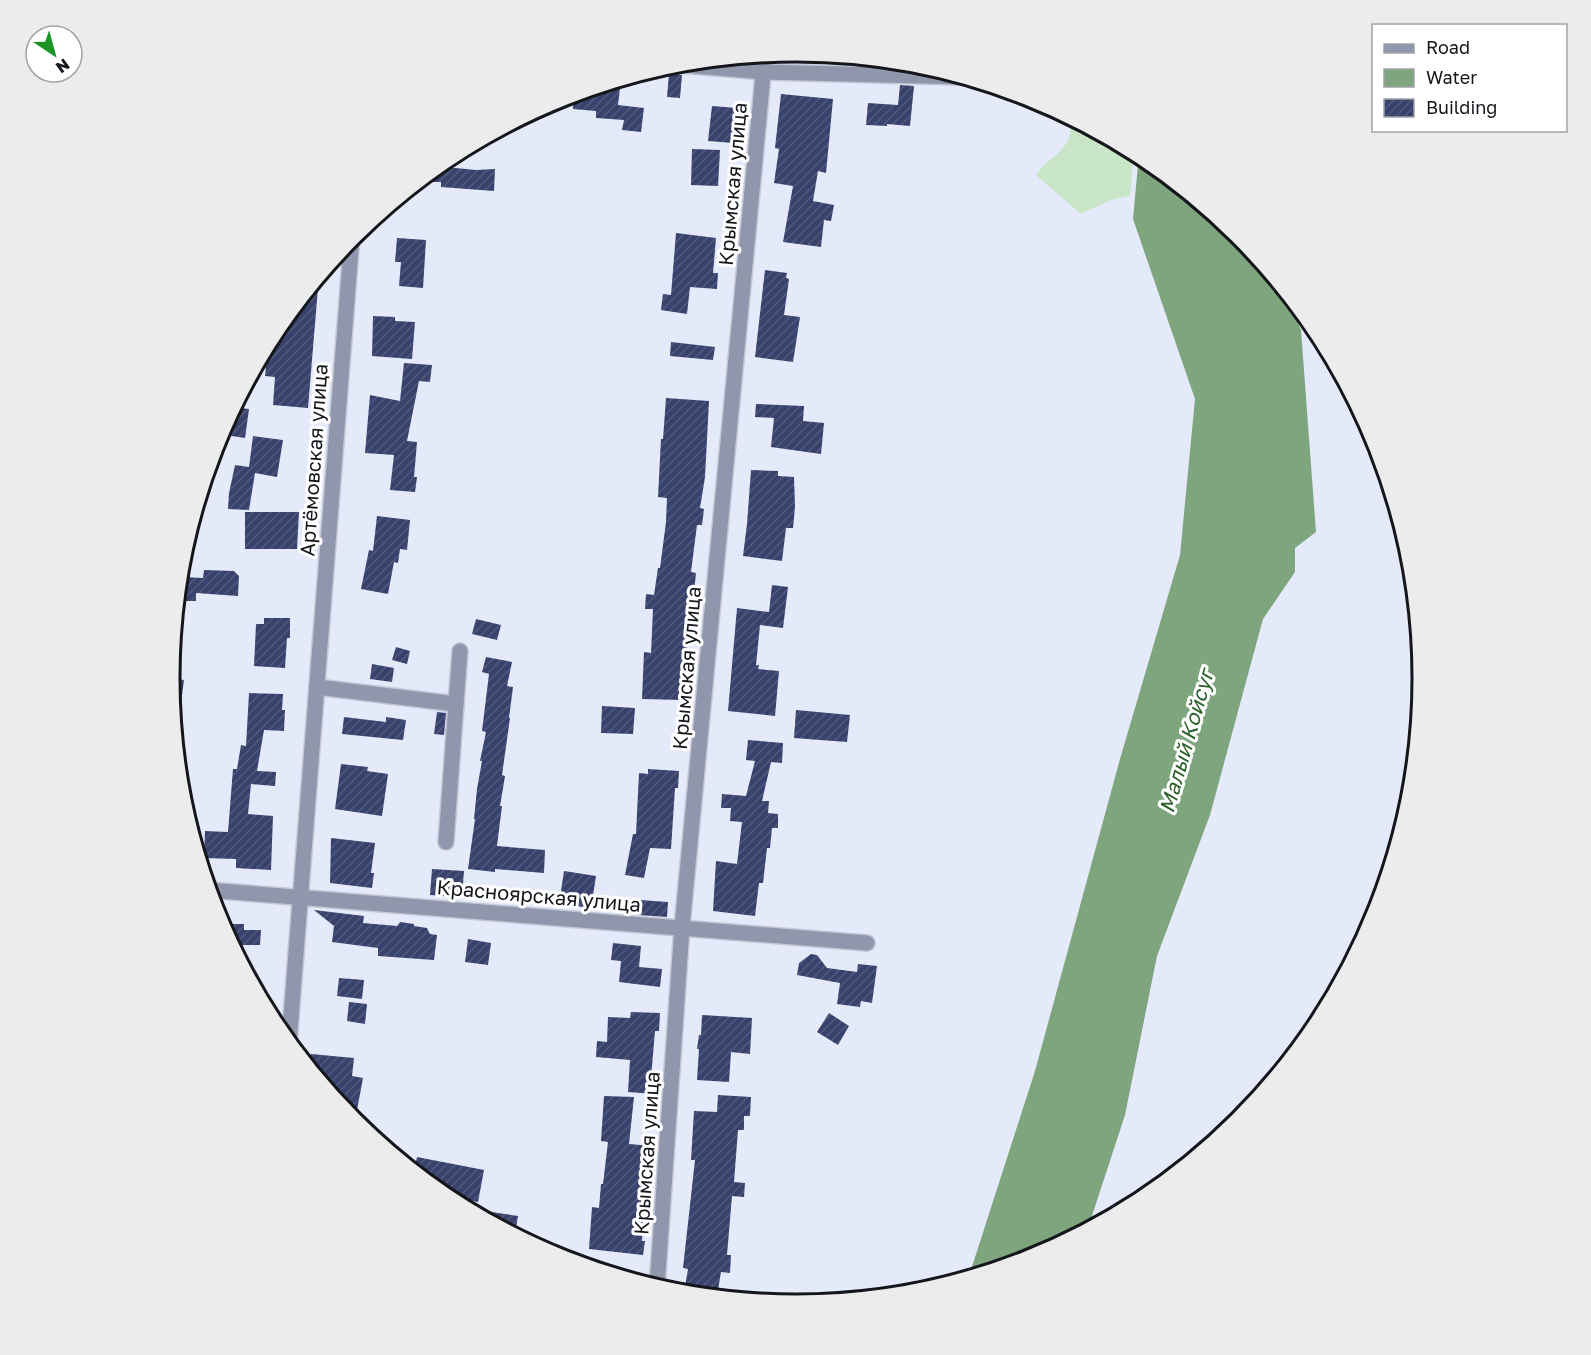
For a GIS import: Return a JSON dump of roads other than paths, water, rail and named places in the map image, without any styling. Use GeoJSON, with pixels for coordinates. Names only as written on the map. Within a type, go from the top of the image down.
{"type":"FeatureCollection","features":[{"type":"Feature","properties":{"kind":"street","name":"Крымская улица"},"geometry":{"type":"LineString","coordinates":[[658,1278],[682,927],[765,63]]}},
{"type":"Feature","properties":{"kind":"street"},"geometry":{"type":"LineString","coordinates":[[711,68],[764,72],[926,75]]}},
{"type":"Feature","properties":{"kind":"street","name":"Артёмовская улица"},"geometry":{"type":"LineString","coordinates":[[290,1029],[351,252]]}},
{"type":"Feature","properties":{"kind":"street"},"geometry":{"type":"LineString","coordinates":[[446,842],[460,651]]}},
{"type":"Feature","properties":{"kind":"street"},"geometry":{"type":"LineString","coordinates":[[317,687],[456,704]]}},
{"type":"Feature","properties":{"kind":"street","name":"Красноярская улица"},"geometry":{"type":"LineString","coordinates":[[218,891],[867,942]]}},
{"type":"Feature","properties":{"kind":"water","name":"Малый Койсуг"},"geometry":{"type":"Polygon","coordinates":[[[1138,165],[1202,214],[1231,242],[1259,271],[1296,319],[1301,330],[1316,532],[1295,548],[1295,572],[1263,619],[1210,815],[1157,956],[1125,1115],[1091,1218],[1031,1247],[972,1268],[1035,1071],[1120,759],[1180,555],[1195,399],[1133,219],[1138,165]]]}}]}
